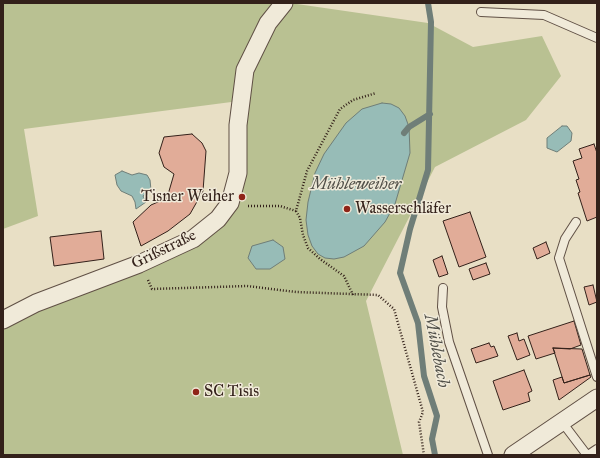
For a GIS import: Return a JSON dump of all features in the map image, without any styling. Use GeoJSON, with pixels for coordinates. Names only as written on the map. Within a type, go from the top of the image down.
{"type":"FeatureCollection","features":[{"type":"Feature","properties":{"kind":"street","name":"Grißstraße"},"geometry":{"type":"LineString","coordinates":[[3,320],[36,303],[139,264],[193,239],[218,219],[230,203],[238,172],[238,125],[245,70],[268,23],[284,3]]}},
{"type":"Feature","properties":{"kind":"street"},"geometry":{"type":"LineString","coordinates":[[513,455],[597,398]]}},
{"type":"Feature","properties":{"kind":"lane"},"geometry":{"type":"LineString","coordinates":[[481,12],[544,15],[597,38]]}},
{"type":"Feature","properties":{"kind":"lane"},"geometry":{"type":"LineString","coordinates":[[576,222],[565,239],[560,258],[597,377]]}},
{"type":"Feature","properties":{"kind":"lane"},"geometry":{"type":"LineString","coordinates":[[443,288],[442,307],[449,342],[488,455]]}},
{"type":"Feature","properties":{"kind":"lane"},"geometry":{"type":"LineString","coordinates":[[562,422],[588,455],[597,448]]}},
{"type":"Feature","properties":{"kind":"path"},"geometry":{"type":"LineString","coordinates":[[296,211],[307,171],[340,109],[353,100],[376,93]]}},
{"type":"Feature","properties":{"kind":"path"},"geometry":{"type":"LineString","coordinates":[[230,203],[254,207],[280,206],[296,211],[300,218],[303,235],[308,248],[320,259],[344,276],[353,295]]}},
{"type":"Feature","properties":{"kind":"path"},"geometry":{"type":"LineString","coordinates":[[139,264],[152,289],[246,286],[296,292],[378,295],[394,309],[423,412],[419,422],[424,455]]}},
{"type":"Feature","properties":{"kind":"green space"},"geometry":{"type":"Polygon","coordinates":[[[3,3],[290,3],[428,23],[473,47],[542,36],[561,76],[526,120],[435,167],[366,301],[403,455],[3,455],[3,321],[194,241],[229,201],[239,101],[24,129],[38,216],[3,229],[3,3]]]}},
{"type":"Feature","properties":{"kind":"water","name":"Mühleweiher"},"geometry":{"type":"Polygon","coordinates":[[[382,103],[391,104],[399,108],[405,116],[409,127],[410,153],[395,204],[385,222],[364,246],[344,257],[334,259],[325,258],[318,254],[312,246],[308,235],[306,220],[308,202],[315,173],[324,154],[346,123],[362,109],[382,103]]]}},
{"type":"Feature","properties":{"kind":"water"},"geometry":{"type":"Polygon","coordinates":[[[562,126],[567,126],[572,133],[571,141],[557,152],[547,148],[547,138],[562,126]]]}},
{"type":"Feature","properties":{"kind":"water"},"geometry":{"type":"Polygon","coordinates":[[[122,171],[132,175],[139,173],[147,175],[150,180],[151,190],[143,196],[146,202],[136,209],[132,196],[121,191],[117,185],[115,175],[122,171]]]}},
{"type":"Feature","properties":{"kind":"water"},"geometry":{"type":"Polygon","coordinates":[[[273,240],[283,247],[285,259],[270,269],[256,269],[248,258],[252,246],[273,240]]]}},
{"type":"Feature","properties":{"kind":"building"},"geometry":{"type":"Polygon","coordinates":[[[192,134],[202,143],[206,151],[203,191],[190,214],[168,231],[141,246],[133,222],[151,205],[167,198],[174,174],[164,167],[159,153],[164,137],[192,134]]]}},
{"type":"Feature","properties":{"kind":"building"},"geometry":{"type":"Polygon","coordinates":[[[594,144],[597,153],[597,217],[587,221],[578,193],[580,192],[576,180],[579,179],[573,161],[582,158],[579,149],[594,144]]]}},
{"type":"Feature","properties":{"kind":"building"},"geometry":{"type":"Polygon","coordinates":[[[470,212],[486,257],[459,267],[443,221],[470,212]]]}},
{"type":"Feature","properties":{"kind":"building"},"geometry":{"type":"Polygon","coordinates":[[[101,231],[104,259],[54,266],[50,237],[101,231]]]}},
{"type":"Feature","properties":{"kind":"building"},"geometry":{"type":"Polygon","coordinates":[[[546,242],[550,253],[537,259],[533,248],[546,242]]]}},
{"type":"Feature","properties":{"kind":"building"},"geometry":{"type":"Polygon","coordinates":[[[442,256],[448,274],[439,277],[433,260],[442,256]]]}},
{"type":"Feature","properties":{"kind":"building"},"geometry":{"type":"Polygon","coordinates":[[[486,263],[490,274],[473,280],[469,269],[486,263]]]}},
{"type":"Feature","properties":{"kind":"building"},"geometry":{"type":"Polygon","coordinates":[[[593,285],[597,302],[589,305],[584,287],[593,285]]]}},
{"type":"Feature","properties":{"kind":"building"},"geometry":{"type":"Polygon","coordinates":[[[574,321],[581,345],[570,349],[553,348],[555,353],[536,359],[528,336],[574,321]]]}},
{"type":"Feature","properties":{"kind":"building"},"geometry":{"type":"Polygon","coordinates":[[[517,333],[519,341],[524,339],[530,355],[517,360],[508,336],[517,333]]]}},
{"type":"Feature","properties":{"kind":"building"},"geometry":{"type":"Polygon","coordinates":[[[489,343],[491,347],[494,346],[498,356],[476,363],[471,349],[489,343]]]}},
{"type":"Feature","properties":{"kind":"building"},"geometry":{"type":"Polygon","coordinates":[[[553,348],[582,349],[590,375],[564,383],[553,348]]]}},
{"type":"Feature","properties":{"kind":"building"},"geometry":{"type":"Polygon","coordinates":[[[524,370],[532,391],[528,393],[530,401],[503,410],[493,381],[524,370]]]}},
{"type":"Feature","properties":{"kind":"building"},"geometry":{"type":"Polygon","coordinates":[[[590,375],[591,377],[559,400],[553,380],[562,377],[564,383],[590,375]]]}},
{"type":"Feature","properties":{"kind":"waterway","name":"Mühlebach"},"geometry":{"type":"LineString","coordinates":[[428,3],[431,22],[428,170],[410,229],[400,273],[418,323],[424,376],[437,416],[432,439],[435,455]]}},
{"type":"Feature","properties":{"kind":"waterway","name":"Mühlebach"},"geometry":{"type":"LineString","coordinates":[[404,133],[409,127],[430,114]]}},
{"type":"Feature","properties":{"kind":"place","name":"Tisner Weiher"},"geometry":{"type":"Point","coordinates":[242,197]}},
{"type":"Feature","properties":{"kind":"place","name":"Wasserschläfer"},"geometry":{"type":"Point","coordinates":[347,209]}},
{"type":"Feature","properties":{"kind":"place","name":"SC Tisis"},"geometry":{"type":"Point","coordinates":[196,392]}}]}
